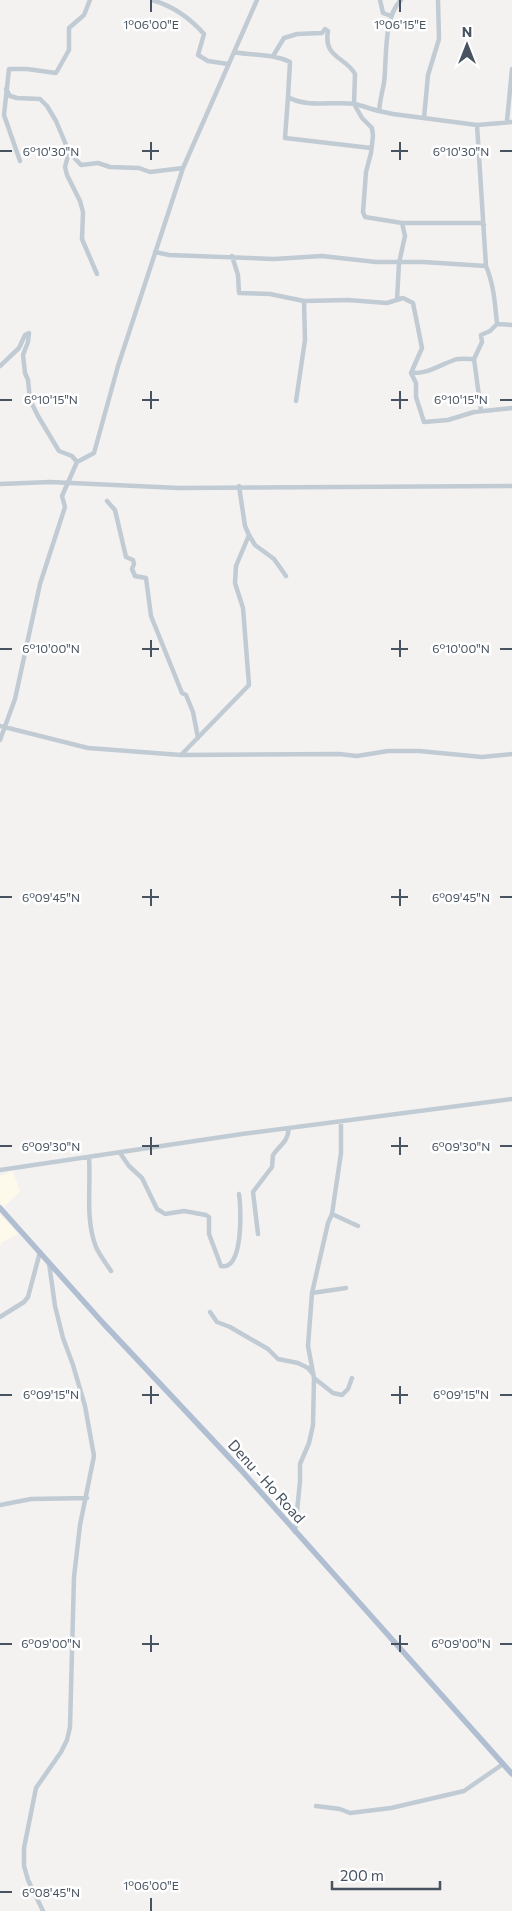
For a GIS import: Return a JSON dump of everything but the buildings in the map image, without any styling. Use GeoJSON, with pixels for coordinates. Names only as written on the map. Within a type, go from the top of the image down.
{"type":"FeatureCollection","features":[{"type":"Feature","properties":{"kind":"main road","name":"Denu - Ho Road"},"geometry":{"type":"LineString","coordinates":[[0,1208],[196,1421],[512,1774]]}},
{"type":"Feature","properties":{"kind":"street"},"geometry":{"type":"LineString","coordinates":[[20,161],[4,115],[9,69],[27,69],[56,73],[70,50],[69,28],[84,14],[90,0]]}},
{"type":"Feature","properties":{"kind":"street"},"geometry":{"type":"LineString","coordinates":[[152,0],[161,2],[183,14],[204,34],[198,55],[208,61],[228,64]]}},
{"type":"Feature","properties":{"kind":"street"},"geometry":{"type":"LineString","coordinates":[[0,740],[2,727],[15,699],[40,584],[65,507],[62,496],[77,462],[94,453],[118,366],[183,168],[257,0]]}},
{"type":"Feature","properties":{"kind":"street"},"geometry":{"type":"LineString","coordinates":[[380,0],[383,13],[391,16]]}},
{"type":"Feature","properties":{"kind":"street"},"geometry":{"type":"LineString","coordinates":[[379,110],[384,85],[391,16],[396,5],[401,0]]}},
{"type":"Feature","properties":{"kind":"street"},"geometry":{"type":"LineString","coordinates":[[424,118],[428,75],[438,38],[438,0]]}},
{"type":"Feature","properties":{"kind":"street"},"geometry":{"type":"LineString","coordinates":[[274,56],[284,38],[297,34],[322,33],[325,28],[328,30],[326,41],[335,56],[353,70],[354,104],[362,118],[372,128],[373,136],[366,172],[363,212],[365,217],[402,223],[481,223],[484,225]]}},
{"type":"Feature","properties":{"kind":"street"},"geometry":{"type":"LineString","coordinates":[[234,52],[274,56],[290,62],[285,138],[371,148]]}},
{"type":"Feature","properties":{"kind":"street"},"geometry":{"type":"LineString","coordinates":[[288,97],[292,100],[311,103],[354,104],[424,118],[477,125],[510,121],[512,72]]}},
{"type":"Feature","properties":{"kind":"street"},"geometry":{"type":"LineString","coordinates":[[6,88],[10,96],[40,99],[47,106],[69,152],[81,165],[98,163],[138,168],[150,172],[183,168]]}},
{"type":"Feature","properties":{"kind":"street"},"geometry":{"type":"LineString","coordinates":[[477,125],[486,266],[492,287],[497,324]]}},
{"type":"Feature","properties":{"kind":"street"},"geometry":{"type":"LineString","coordinates":[[69,152],[66,167],[67,175],[80,201],[83,212],[82,239],[97,274]]}},
{"type":"Feature","properties":{"kind":"street"},"geometry":{"type":"LineString","coordinates":[[397,300],[404,236],[402,223]]}},
{"type":"Feature","properties":{"kind":"street"},"geometry":{"type":"LineString","coordinates":[[155,252],[274,259],[322,256],[376,262],[424,262],[486,266]]}},
{"type":"Feature","properties":{"kind":"street"},"geometry":{"type":"LineString","coordinates":[[232,256],[238,275],[238,293],[270,294],[304,301],[348,300],[387,304],[403,298],[413,304],[422,348],[411,373]]}},
{"type":"Feature","properties":{"kind":"street"},"geometry":{"type":"LineString","coordinates":[[296,401],[305,340],[304,301]]}},
{"type":"Feature","properties":{"kind":"street"},"geometry":{"type":"LineString","coordinates":[[481,411],[474,359],[482,342],[481,335],[490,331],[497,324],[512,325]]}},
{"type":"Feature","properties":{"kind":"street"},"geometry":{"type":"LineString","coordinates":[[0,366],[19,348],[29,333],[24,355],[30,400],[59,451],[72,456],[77,462]]}},
{"type":"Feature","properties":{"kind":"street"},"geometry":{"type":"LineString","coordinates":[[411,373],[421,374],[454,360],[474,359]]}},
{"type":"Feature","properties":{"kind":"street"},"geometry":{"type":"LineString","coordinates":[[411,373],[416,383],[416,397],[424,422],[448,420],[481,411],[512,408]]}},
{"type":"Feature","properties":{"kind":"street"},"geometry":{"type":"LineString","coordinates":[[0,484],[67,483],[179,488],[239,486],[512,486]]}},
{"type":"Feature","properties":{"kind":"street"},"geometry":{"type":"LineString","coordinates":[[239,486],[245,526],[249,535],[255,545],[274,559],[286,576]]}},
{"type":"Feature","properties":{"kind":"street"},"geometry":{"type":"LineString","coordinates":[[107,501],[114,510],[126,558],[133,560],[132,570],[135,576],[146,578],[151,616],[178,684],[182,693],[186,695],[193,712],[198,738]]}},
{"type":"Feature","properties":{"kind":"street"},"geometry":{"type":"LineString","coordinates":[[181,755],[249,685],[242,608],[235,583],[236,566],[249,535]]}},
{"type":"Feature","properties":{"kind":"street"},"geometry":{"type":"LineString","coordinates":[[2,727],[88,748],[181,755],[339,754],[357,756],[388,751],[419,751],[482,757],[512,754]]}},
{"type":"Feature","properties":{"kind":"street"},"geometry":{"type":"LineString","coordinates":[[0,1170],[289,1128],[512,1099]]}},
{"type":"Feature","properties":{"kind":"street"},"geometry":{"type":"LineString","coordinates":[[295,1532],[300,1464],[309,1443],[313,1425],[314,1376],[308,1346],[312,1293],[328,1223],[332,1214],[340,1168],[341,1122]]}},
{"type":"Feature","properties":{"kind":"street"},"geometry":{"type":"LineString","coordinates":[[258,1234],[253,1192],[272,1168],[273,1155],[285,1143],[289,1128]]}},
{"type":"Feature","properties":{"kind":"street"},"geometry":{"type":"LineString","coordinates":[[120,1153],[129,1166],[142,1178],[157,1209],[165,1214],[184,1211],[209,1217],[209,1234],[217,1258],[221,1266],[224,1267],[232,1262],[240,1242],[241,1208],[239,1194]]}},
{"type":"Feature","properties":{"kind":"street"},"geometry":{"type":"LineString","coordinates":[[89,1157],[89,1210],[94,1241],[97,1250],[111,1271]]}},
{"type":"Feature","properties":{"kind":"street"},"geometry":{"type":"LineString","coordinates":[[332,1214],[358,1226]]}},
{"type":"Feature","properties":{"kind":"street"},"geometry":{"type":"LineString","coordinates":[[0,1317],[24,1302],[28,1297],[40,1252]]}},
{"type":"Feature","properties":{"kind":"street"},"geometry":{"type":"LineString","coordinates":[[43,1911],[28,1880],[24,1866],[24,1848],[36,1788],[61,1752],[67,1740],[70,1727],[74,1577],[80,1525],[94,1456],[85,1406],[54,1306],[49,1263]]}},
{"type":"Feature","properties":{"kind":"street"},"geometry":{"type":"LineString","coordinates":[[312,1293],[346,1288]]}},
{"type":"Feature","properties":{"kind":"street"},"geometry":{"type":"LineString","coordinates":[[210,1312],[217,1322],[230,1327],[268,1349],[278,1359],[298,1363],[308,1368],[314,1376],[333,1392],[342,1395],[348,1389],[352,1378]]}},
{"type":"Feature","properties":{"kind":"street"},"geometry":{"type":"LineString","coordinates":[[0,1504],[31,1499],[87,1498]]}},
{"type":"Feature","properties":{"kind":"street"},"geometry":{"type":"LineString","coordinates":[[316,1806],[340,1809],[350,1813],[391,1808],[464,1791],[503,1764]]}},
{"type":"Feature","properties":{"kind":"shaded area"},"geometry":{"type":"Polygon","coordinates":[[[13,1171],[20,1192],[4,1207],[0,1203],[0,1176],[13,1171]]]}},
{"type":"Feature","properties":{"kind":"shaded area"},"geometry":{"type":"Polygon","coordinates":[[[0,1214],[18,1234],[1,1243],[0,1248],[0,1214]]]}}]}
